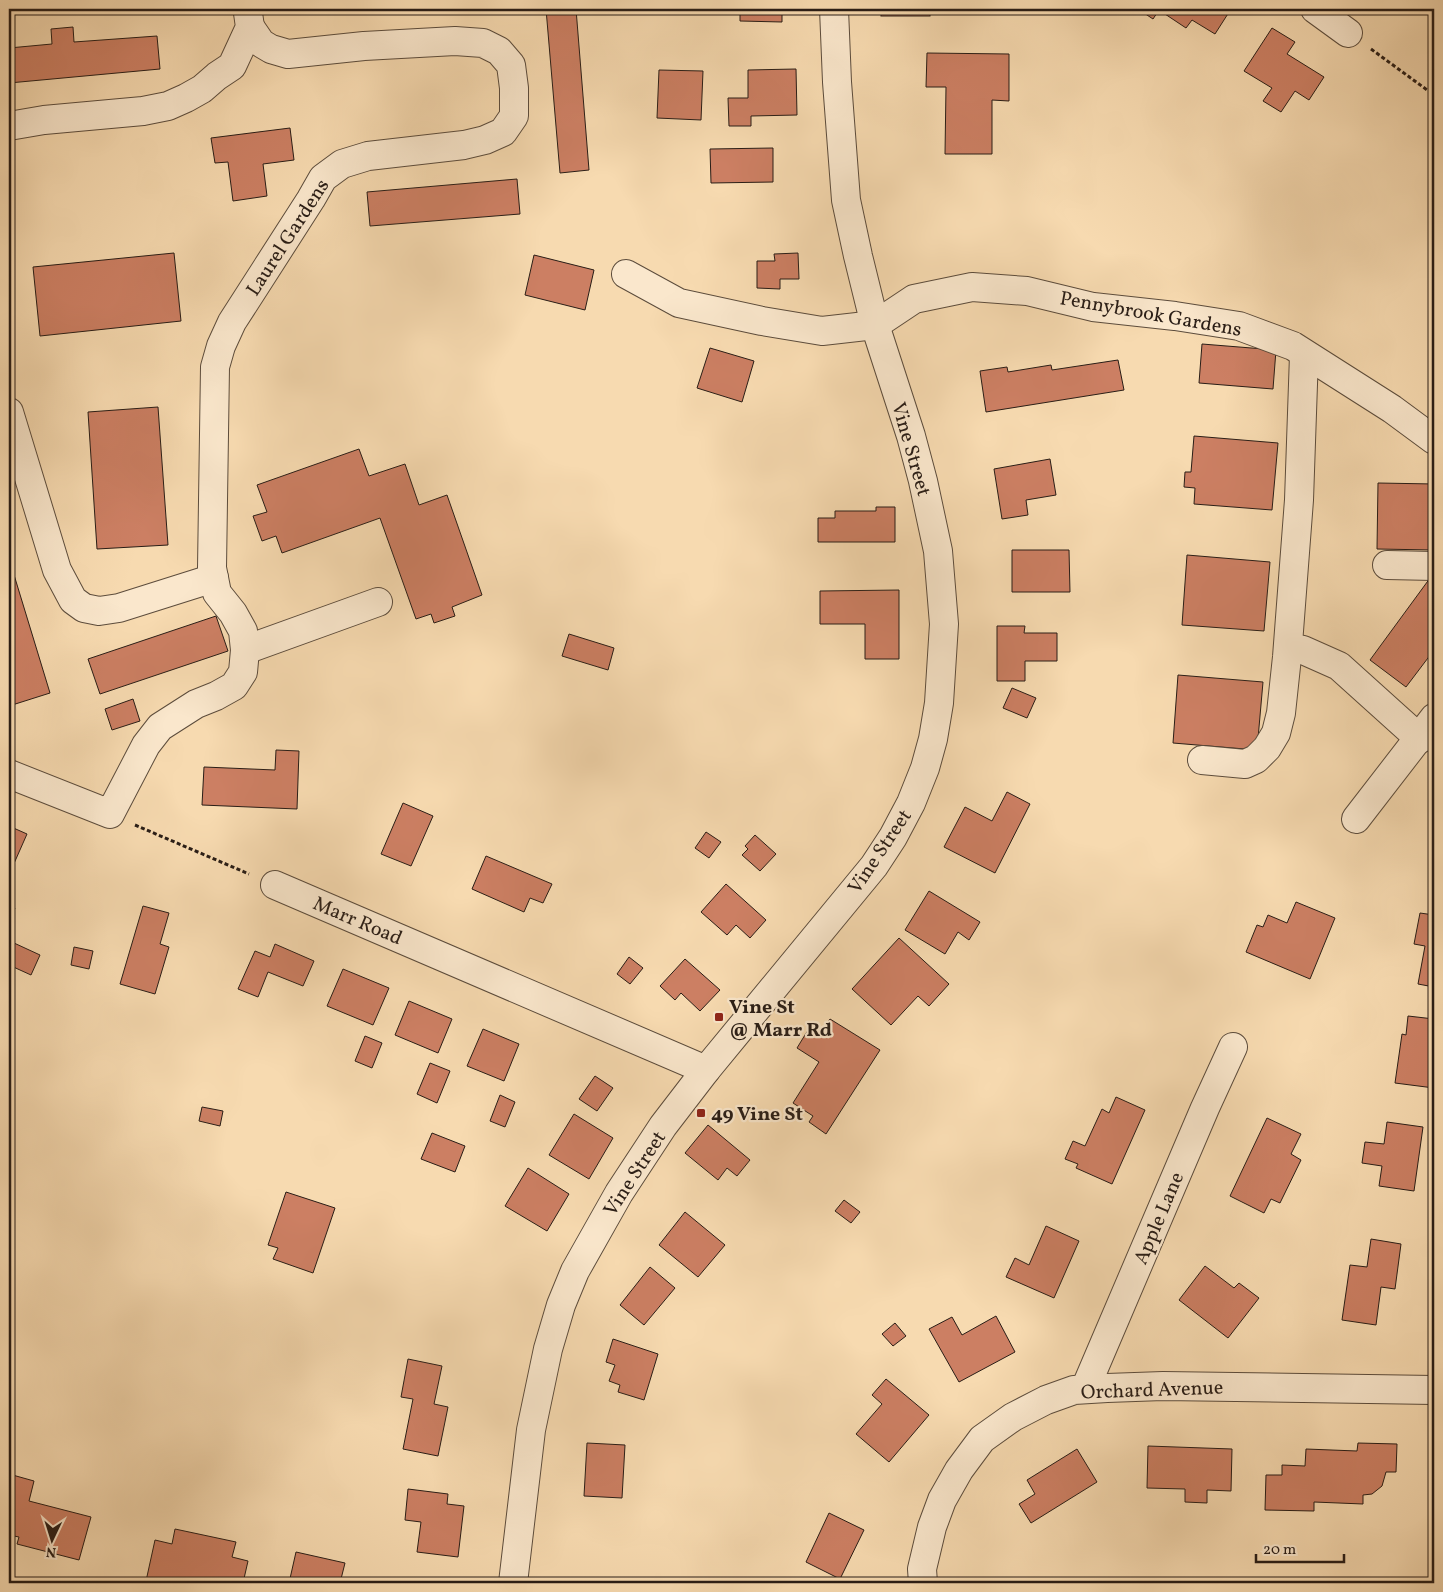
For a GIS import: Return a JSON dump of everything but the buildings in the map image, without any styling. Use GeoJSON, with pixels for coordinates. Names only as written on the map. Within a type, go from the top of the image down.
{"type":"FeatureCollection","features":[{"type":"Feature","properties":{"kind":"street","name":"Vine Street"},"geometry":{"type":"LineString","coordinates":[[513,1583],[531,1430],[547,1355],[561,1305],[575,1271],[619,1193],[663,1126],[706,1070],[874,866],[911,803],[925,768],[933,739],[939,702],[944,624],[938,551],[911,436],[875,325],[846,200],[838,99],[834,9]]}},
{"type":"Feature","properties":{"kind":"street"},"geometry":{"type":"LineString","coordinates":[[1315,9],[1348,33]]}},
{"type":"Feature","properties":{"kind":"street","name":"Laurel Gardens"},"geometry":{"type":"LineString","coordinates":[[9,126],[44,120],[143,111],[168,106],[202,89],[232,66],[248,18]]}},
{"type":"Feature","properties":{"kind":"street","name":"Laurel Gardens"},"geometry":{"type":"LineString","coordinates":[[245,650],[242,631],[233,613],[217,592],[212,568],[214,389],[220,346],[232,322],[323,178],[342,164],[368,156],[464,145],[486,140],[503,132],[514,116],[514,88],[511,65],[499,51],[482,43],[455,41],[364,46],[288,54],[271,50],[261,43],[248,18]]}},
{"type":"Feature","properties":{"kind":"street"},"geometry":{"type":"LineString","coordinates":[[626,274],[680,303],[762,321],[822,331],[875,325]]}},
{"type":"Feature","properties":{"kind":"street","name":"Pennybrook Gardens"},"geometry":{"type":"LineString","coordinates":[[875,325],[914,300],[972,287],[1027,291],[1093,307],[1175,316],[1239,326],[1292,346],[1392,409],[1434,440]]}},
{"type":"Feature","properties":{"kind":"street"},"geometry":{"type":"LineString","coordinates":[[1202,760],[1245,764],[1256,759],[1267,748],[1276,732],[1281,713],[1300,500],[1304,354]]}},
{"type":"Feature","properties":{"kind":"street"},"geometry":{"type":"LineString","coordinates":[[9,412],[57,570],[73,600],[84,608],[99,611],[119,608],[214,578]]}},
{"type":"Feature","properties":{"kind":"street"},"geometry":{"type":"LineString","coordinates":[[1388,565],[1434,566]]}},
{"type":"Feature","properties":{"kind":"street"},"geometry":{"type":"LineString","coordinates":[[9,774],[110,814],[146,745],[160,727],[196,704],[234,686],[243,672],[245,650],[378,602]]}},
{"type":"Feature","properties":{"kind":"street"},"geometry":{"type":"LineString","coordinates":[[1288,647],[1303,650],[1338,666],[1427,728],[1356,819]]}},
{"type":"Feature","properties":{"kind":"street","name":"Marr Road"},"geometry":{"type":"LineString","coordinates":[[275,885],[706,1070]]}},
{"type":"Feature","properties":{"kind":"street","name":"Apple Lane"},"geometry":{"type":"LineString","coordinates":[[1085,1389],[1233,1047]]}},
{"type":"Feature","properties":{"kind":"street","name":"Orchard Avenue"},"geometry":{"type":"LineString","coordinates":[[923,1583],[922,1569],[932,1527],[942,1500],[959,1470],[982,1440],[1013,1417],[1046,1400],[1074,1390],[1163,1386],[1434,1390]]}},
{"type":"Feature","properties":{"kind":"path"},"geometry":{"type":"LineString","coordinates":[[1348,33],[1434,95]]}},
{"type":"Feature","properties":{"kind":"path"},"geometry":{"type":"LineString","coordinates":[[110,814],[275,885]]}},
{"type":"Feature","properties":{"kind":"place","name":"Vine St @ Marr Rd"},"geometry":{"type":"Point","coordinates":[719,1017]}},
{"type":"Feature","properties":{"kind":"place","name":"49 Vine St"},"geometry":{"type":"Point","coordinates":[701,1113]}}]}
